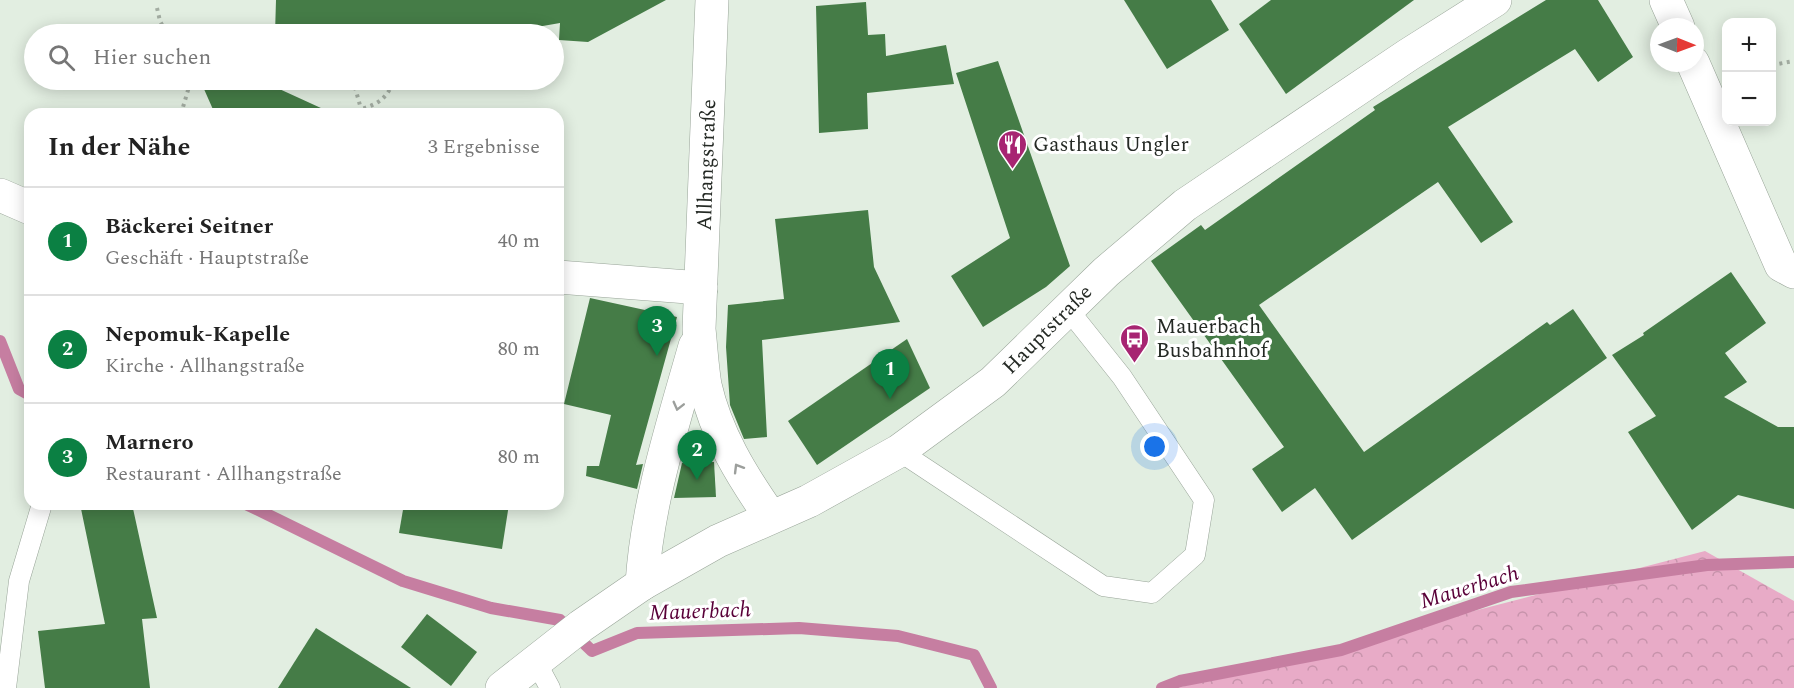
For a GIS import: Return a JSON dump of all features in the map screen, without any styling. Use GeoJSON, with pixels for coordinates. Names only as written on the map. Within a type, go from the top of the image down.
{"type":"FeatureCollection","features":[{"type":"Feature","properties":{"kind":"street","name":"Allhangstraße"},"geometry":{"type":"LineString","coordinates":[[712,0],[699,329],[706,386],[717,422],[730,455],[770,516]]}},
{"type":"Feature","properties":{"kind":"street","name":"Hauptstraße"},"geometry":{"type":"LineString","coordinates":[[543,675],[581,626],[642,584],[718,541],[818,496],[899,451],[993,382],[1067,308],[1144,238],[1185,205],[1408,55],[1495,0]]}},
{"type":"Feature","properties":{"kind":"street"},"geometry":{"type":"LineString","coordinates":[[1666,0],[1674,18]]}},
{"type":"Feature","properties":{"kind":"street"},"geometry":{"type":"LineString","coordinates":[[1697,72],[1781,265],[1794,272]]}},
{"type":"Feature","properties":{"kind":"street"},"geometry":{"type":"LineString","coordinates":[[0,195],[24,205]]}},
{"type":"Feature","properties":{"kind":"street"},"geometry":{"type":"LineString","coordinates":[[564,277],[700,288]]}},
{"type":"Feature","properties":{"kind":"street","name":"Allhangstraße"},"geometry":{"type":"LineString","coordinates":[[642,584],[647,531],[699,329]]}},
{"type":"Feature","properties":{"kind":"street"},"geometry":{"type":"LineString","coordinates":[[502,688],[543,675]]}},
{"type":"Feature","properties":{"kind":"lane"},"geometry":{"type":"LineString","coordinates":[[899,451],[1104,586],[1152,593],[1195,555],[1203,500],[1122,377],[1067,308]]}},
{"type":"Feature","properties":{"kind":"lane"},"geometry":{"type":"LineString","coordinates":[[6,688],[19,581],[40,510]]}},
{"type":"Feature","properties":{"kind":"path"},"geometry":{"type":"LineString","coordinates":[[157,8],[162,24]]}},
{"type":"Feature","properties":{"kind":"path"},"geometry":{"type":"LineString","coordinates":[[1776,64],[1794,61]]}},
{"type":"Feature","properties":{"kind":"path"},"geometry":{"type":"LineString","coordinates":[[183,108],[188,90]]}},
{"type":"Feature","properties":{"kind":"path"},"geometry":{"type":"LineString","coordinates":[[356,90],[361,108]]}},
{"type":"Feature","properties":{"kind":"path"},"geometry":{"type":"LineString","coordinates":[[369,108],[390,90]]}},
{"type":"Feature","properties":{"kind":"green space"},"geometry":{"type":"Polygon","coordinates":[[[1705,551],[1794,601],[1794,688],[1177,688],[1705,551]]]}},
{"type":"Feature","properties":{"kind":"building"},"geometry":{"type":"Polygon","coordinates":[[[276,0],[666,0],[588,42],[564,40],[564,24],[560,23],[275,24],[276,0]]]}},
{"type":"Feature","properties":{"kind":"building"},"geometry":{"type":"Polygon","coordinates":[[[1124,0],[1211,0],[1229,30],[1167,69],[1124,0]]]}},
{"type":"Feature","properties":{"kind":"building"},"geometry":{"type":"Polygon","coordinates":[[[1271,0],[1414,0],[1286,94],[1239,24],[1271,0]]]}},
{"type":"Feature","properties":{"kind":"building"},"geometry":{"type":"Polygon","coordinates":[[[1546,0],[1598,0],[1633,57],[1598,82],[1575,49],[1448,127],[1513,222],[1481,243],[1438,182],[1259,305],[1364,452],[1547,322],[1550,325],[1573,309],[1607,358],[1352,540],[1315,488],[1282,512],[1252,469],[1284,447],[1151,261],[1201,225],[1205,230],[1375,110],[1373,107],[1546,0]]]}},
{"type":"Feature","properties":{"kind":"building"},"geometry":{"type":"Polygon","coordinates":[[[866,2],[868,35],[885,34],[886,56],[946,45],[954,84],[867,93],[868,129],[819,133],[816,6],[866,2]]]}},
{"type":"Feature","properties":{"kind":"building","name":"Gasthaus Ungler"},"geometry":{"type":"Polygon","coordinates":[[[998,61],[1070,266],[1046,287],[983,327],[951,276],[1010,238],[956,73],[998,61]]]}},
{"type":"Feature","properties":{"kind":"building"},"geometry":{"type":"Polygon","coordinates":[[[204,90],[282,90],[321,108],[212,108],[204,90]]]}},
{"type":"Feature","properties":{"kind":"building"},"geometry":{"type":"Polygon","coordinates":[[[868,210],[874,267],[900,322],[762,340],[767,437],[744,439],[730,405],[726,347],[728,305],[784,299],[775,219],[868,210]]]}},
{"type":"Feature","properties":{"kind":"building"},"geometry":{"type":"Polygon","coordinates":[[[1731,272],[1766,323],[1725,353],[1747,382],[1724,397],[1778,427],[1794,427],[1794,509],[1738,495],[1692,530],[1628,432],[1656,416],[1612,355],[1644,335],[1643,333],[1731,272]]]}},
{"type":"Feature","properties":{"kind":"building"},"geometry":{"type":"Polygon","coordinates":[[[590,298],[677,317],[636,465],[643,464],[637,489],[586,476],[587,466],[599,466],[611,415],[564,404],[590,298]]]}},
{"type":"Feature","properties":{"kind":"building"},"geometry":{"type":"Polygon","coordinates":[[[907,339],[930,388],[817,465],[788,421],[907,339]]]}},
{"type":"Feature","properties":{"kind":"building"},"geometry":{"type":"Polygon","coordinates":[[[714,462],[716,497],[674,498],[682,463],[714,462]]]}},
{"type":"Feature","properties":{"kind":"building"},"geometry":{"type":"Polygon","coordinates":[[[81,510],[133,510],[157,618],[142,619],[150,688],[45,688],[38,631],[105,624],[81,510]]]}},
{"type":"Feature","properties":{"kind":"building"},"geometry":{"type":"Polygon","coordinates":[[[403,510],[508,510],[502,549],[399,533],[403,510]]]}},
{"type":"Feature","properties":{"kind":"building"},"geometry":{"type":"Polygon","coordinates":[[[427,614],[477,652],[451,686],[401,647],[427,614]]]}},
{"type":"Feature","properties":{"kind":"building"},"geometry":{"type":"Polygon","coordinates":[[[316,628],[411,688],[278,688],[316,628]]]}},
{"type":"Feature","properties":{"kind":"waterway","name":"Mauerbach"},"geometry":{"type":"LineString","coordinates":[[0,341],[19,389],[24,392]]}},
{"type":"Feature","properties":{"kind":"waterway","name":"Mauerbach"},"geometry":{"type":"LineString","coordinates":[[258,510],[403,581],[491,608],[560,620],[592,651],[637,633],[799,628],[898,636],[974,655],[991,688]]}},
{"type":"Feature","properties":{"kind":"waterway","name":"Mauerbach"},"geometry":{"type":"LineString","coordinates":[[1162,688],[1180,681],[1341,650],[1511,592],[1707,565],[1794,562]]}},
{"type":"Feature","properties":{"kind":"place","name":"Gasthaus Ungler"},"geometry":{"type":"Point","coordinates":[1012,170]}},
{"type":"Feature","properties":{"kind":"place","name":"Marnero"},"geometry":{"type":"Point","coordinates":[657,356]}},
{"type":"Feature","properties":{"kind":"place","name":"Mauerbach Busbahnhof"},"geometry":{"type":"Point","coordinates":[1135,364]}},
{"type":"Feature","properties":{"kind":"place","name":"Bäckerei Seitner"},"geometry":{"type":"Point","coordinates":[890,399]}},
{"type":"Feature","properties":{"kind":"place","name":"Nepomuk-Kapelle"},"geometry":{"type":"Point","coordinates":[697,480]}}]}
